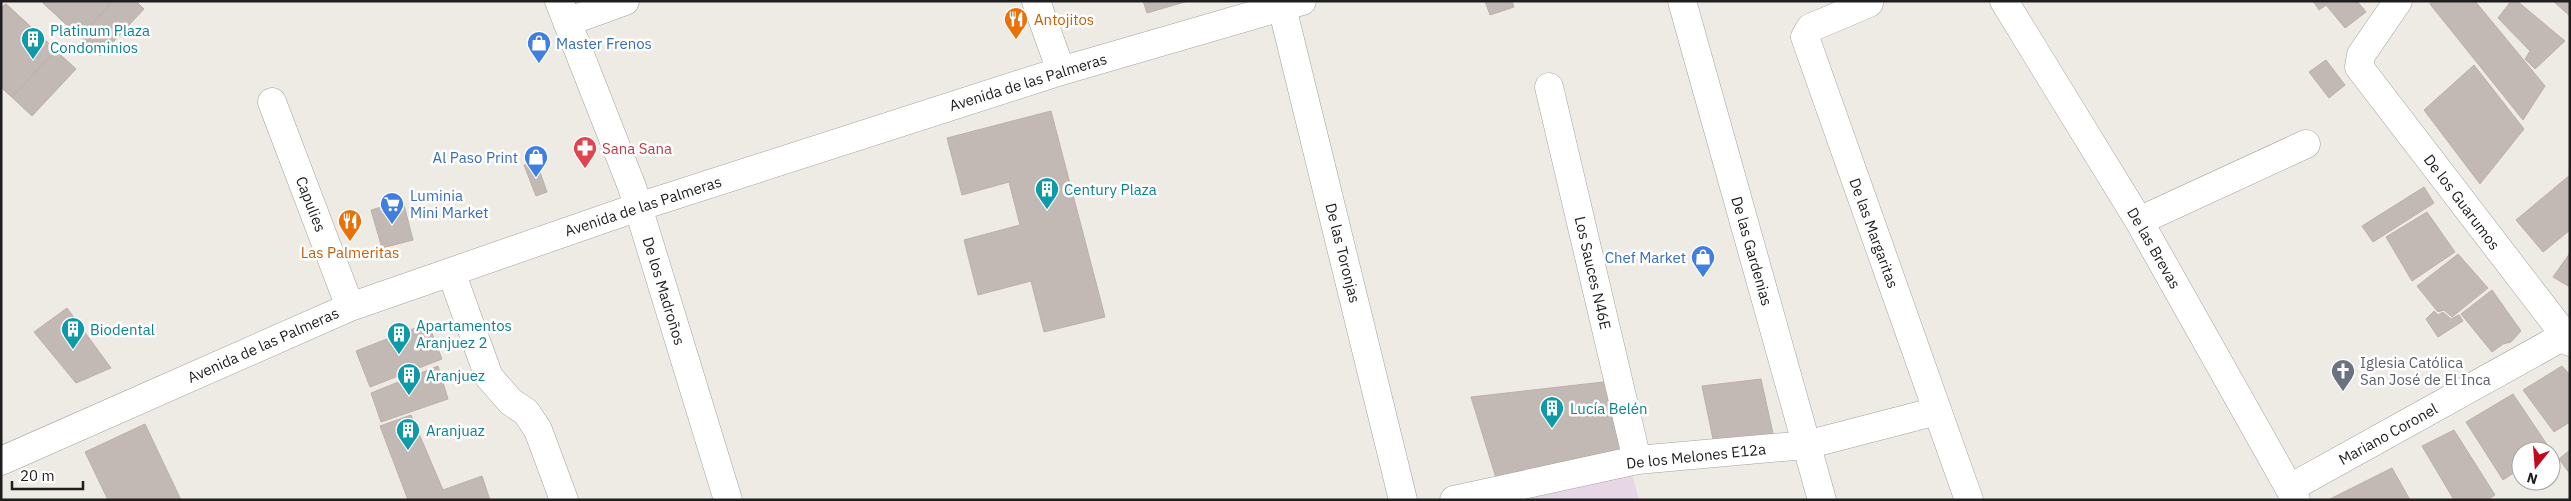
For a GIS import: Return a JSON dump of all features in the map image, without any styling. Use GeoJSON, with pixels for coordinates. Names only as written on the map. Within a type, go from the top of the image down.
{"type":"FeatureCollection","features":[{"type":"Feature","properties":{"kind":"street"},"geometry":{"type":"LineString","coordinates":[[563,11],[626,1]]}},
{"type":"Feature","properties":{"kind":"street"},"geometry":{"type":"LineString","coordinates":[[1036,1],[1061,71]]}},
{"type":"Feature","properties":{"kind":"street","name":"De las Gardenias"},"geometry":{"type":"LineString","coordinates":[[1682,1],[1822,500]]}},
{"type":"Feature","properties":{"kind":"street","name":"De las Brevas"},"geometry":{"type":"LineString","coordinates":[[2004,1],[2139,220],[2293,494]]}},
{"type":"Feature","properties":{"kind":"street","name":"De los Guarumos"},"geometry":{"type":"LineString","coordinates":[[2398,1],[2358,59],[2360,67],[2567,339]]}},
{"type":"Feature","properties":{"kind":"street","name":"De las Margaritas"},"geometry":{"type":"LineString","coordinates":[[1870,3],[1810,28],[1805,37],[1969,500]]}},
{"type":"Feature","properties":{"kind":"street","name":"Avenida de las Palmeras"},"geometry":{"type":"LineString","coordinates":[[1,461],[350,307],[638,207],[1061,71],[1292,4]]}},
{"type":"Feature","properties":{"kind":"street","name":"De las Toronjas"},"geometry":{"type":"LineString","coordinates":[[1292,4],[1403,500]]}},
{"type":"Feature","properties":{"kind":"street","name":"De los Madroños"},"geometry":{"type":"LineString","coordinates":[[563,11],[632,187],[728,500]]}},
{"type":"Feature","properties":{"kind":"street","name":"Los Sauces N46E"},"geometry":{"type":"LineString","coordinates":[[1549,87],[1637,460]]}},
{"type":"Feature","properties":{"kind":"street","name":"Capulies"},"geometry":{"type":"LineString","coordinates":[[272,102],[350,307]]}},
{"type":"Feature","properties":{"kind":"street"},"geometry":{"type":"LineString","coordinates":[[2139,220],[2306,144]]}},
{"type":"Feature","properties":{"kind":"street"},"geometry":{"type":"LineString","coordinates":[[451,272],[488,377],[512,402],[526,412],[538,430],[564,500]]}},
{"type":"Feature","properties":{"kind":"street","name":"Mariano Coronel"},"geometry":{"type":"LineString","coordinates":[[2293,494],[2567,339]]}},
{"type":"Feature","properties":{"kind":"street","name":"De los Melones E12a"},"geometry":{"type":"LineString","coordinates":[[1454,500],[1637,460],[1806,445],[1937,411]]}},
{"type":"Feature","properties":{"kind":"shaded area"},"geometry":{"type":"Polygon","coordinates":[[[1632,474],[1639,500],[1508,500],[1632,474]]]}},
{"type":"Feature","properties":{"kind":"building","name":"Platinum Plaza Condominios"},"geometry":{"type":"Polygon","coordinates":[[[41,1],[136,1],[144,9],[100,56],[41,1]]]}},
{"type":"Feature","properties":{"kind":"building"},"geometry":{"type":"Polygon","coordinates":[[[41,1],[113,1],[80,37],[41,1]]]}},
{"type":"Feature","properties":{"kind":"building"},"geometry":{"type":"Polygon","coordinates":[[[1143,1],[1188,1],[1147,13],[1143,1]]]}},
{"type":"Feature","properties":{"kind":"building"},"geometry":{"type":"Polygon","coordinates":[[[1485,1],[1512,1],[1514,7],[1490,15],[1485,1]]]}},
{"type":"Feature","properties":{"kind":"building"},"geometry":{"type":"Polygon","coordinates":[[[2313,1],[2357,1],[2366,12],[2345,28],[2326,5],[2319,10],[2313,1]]]}},
{"type":"Feature","properties":{"kind":"building"},"geometry":{"type":"Polygon","coordinates":[[[2432,1],[2475,1],[2545,86],[2523,120],[2430,4],[2432,1]]]}},
{"type":"Feature","properties":{"kind":"building"},"geometry":{"type":"Polygon","coordinates":[[[2511,1],[2517,1],[2565,41],[2535,69],[2525,59],[2530,51],[2498,18],[2511,1]]]}},
{"type":"Feature","properties":{"kind":"building"},"geometry":{"type":"Polygon","coordinates":[[[2553,1],[2570,1],[2570,16],[2553,1]]]}},
{"type":"Feature","properties":{"kind":"building","name":"Platinum Plaza Condominios"},"geometry":{"type":"Polygon","coordinates":[[[6,4],[76,69],[32,116],[1,87],[1,8],[6,4]]]}},
{"type":"Feature","properties":{"kind":"building","name":"Platinum Plaza Condominios"},"geometry":{"type":"Polygon","coordinates":[[[6,4],[56,50],[12,97],[1,87],[1,8],[6,4]]]}},
{"type":"Feature","properties":{"kind":"building"},"geometry":{"type":"Polygon","coordinates":[[[2326,60],[2345,85],[2329,98],[2309,72],[2326,60]]]}},
{"type":"Feature","properties":{"kind":"building"},"geometry":{"type":"Polygon","coordinates":[[[2474,65],[2524,129],[2480,184],[2424,110],[2474,65]]]}},
{"type":"Feature","properties":{"kind":"building","name":"Century Plaza"},"geometry":{"type":"Polygon","coordinates":[[[1051,111],[1105,317],[1044,332],[1031,281],[978,295],[964,240],[1020,225],[1009,182],[962,195],[947,138],[1051,111]]]}},
{"type":"Feature","properties":{"kind":"building","name":"Al Paso Print"},"geometry":{"type":"Polygon","coordinates":[[[536,161],[547,192],[536,196],[524,165],[536,161]]]}},
{"type":"Feature","properties":{"kind":"building"},"geometry":{"type":"Polygon","coordinates":[[[2570,175],[2570,230],[2543,252],[2516,220],[2570,175]]]}},
{"type":"Feature","properties":{"kind":"building"},"geometry":{"type":"Polygon","coordinates":[[[2424,187],[2434,203],[2373,242],[2362,226],[2424,187]]]}},
{"type":"Feature","properties":{"kind":"building","name":"Luminia Mini Market"},"geometry":{"type":"Polygon","coordinates":[[[403,201],[413,240],[382,248],[371,210],[403,201]]]}},
{"type":"Feature","properties":{"kind":"building"},"geometry":{"type":"Polygon","coordinates":[[[2427,212],[2455,252],[2412,281],[2386,237],[2427,212]]]}},
{"type":"Feature","properties":{"kind":"building"},"geometry":{"type":"Polygon","coordinates":[[[2570,253],[2570,287],[2553,277],[2570,253]]]}},
{"type":"Feature","properties":{"kind":"building"},"geometry":{"type":"Polygon","coordinates":[[[2458,254],[2488,288],[2452,317],[2444,310],[2438,312],[2417,286],[2458,254]]]}},
{"type":"Feature","properties":{"kind":"building"},"geometry":{"type":"Polygon","coordinates":[[[2492,290],[2521,331],[2511,342],[2503,344],[2492,352],[2461,314],[2492,290]]]}},
{"type":"Feature","properties":{"kind":"building","name":"Biodental"},"geometry":{"type":"Polygon","coordinates":[[[67,308],[111,368],[76,383],[34,332],[67,308]]]}},
{"type":"Feature","properties":{"kind":"building"},"geometry":{"type":"Polygon","coordinates":[[[2434,311],[2438,315],[2443,312],[2451,319],[2459,315],[2463,321],[2438,337],[2426,319],[2434,311]]]}},
{"type":"Feature","properties":{"kind":"building","name":"Apartamentos Aranjuez 2"},"geometry":{"type":"Polygon","coordinates":[[[428,323],[442,359],[370,387],[356,351],[428,323]]]}},
{"type":"Feature","properties":{"kind":"building","name":"Aranjuez"},"geometry":{"type":"Polygon","coordinates":[[[438,366],[448,399],[381,422],[371,393],[438,366]]]}},
{"type":"Feature","properties":{"kind":"building"},"geometry":{"type":"Polygon","coordinates":[[[2562,366],[2570,375],[2570,422],[2554,432],[2523,390],[2562,366]]]}},
{"type":"Feature","properties":{"kind":"building"},"geometry":{"type":"Polygon","coordinates":[[[1761,379],[1774,438],[1714,444],[1702,386],[1761,379]]]}},
{"type":"Feature","properties":{"kind":"building","name":"Lucía Belén"},"geometry":{"type":"Polygon","coordinates":[[[1612,381],[1631,462],[1500,491],[1471,397],[1612,381]]]}},
{"type":"Feature","properties":{"kind":"building"},"geometry":{"type":"Polygon","coordinates":[[[2513,394],[2545,441],[2511,441],[2511,475],[2503,480],[2466,422],[2513,394]]]}},
{"type":"Feature","properties":{"kind":"building","name":"Aranjuaz"},"geometry":{"type":"Polygon","coordinates":[[[411,415],[443,490],[482,476],[490,500],[408,500],[380,426],[411,415]]]}},
{"type":"Feature","properties":{"kind":"building"},"geometry":{"type":"Polygon","coordinates":[[[145,424],[181,500],[108,500],[85,452],[145,424]]]}},
{"type":"Feature","properties":{"kind":"building"},"geometry":{"type":"Polygon","coordinates":[[[2454,430],[2495,495],[2487,500],[2454,500],[2422,446],[2454,430]]]}},
{"type":"Feature","properties":{"kind":"building"},"geometry":{"type":"Polygon","coordinates":[[[2570,450],[2570,474],[2561,462],[2561,457],[2570,450]]]}},
{"type":"Feature","properties":{"kind":"building"},"geometry":{"type":"Polygon","coordinates":[[[2392,468],[2410,500],[2328,500],[2392,468]]]}},
{"type":"Feature","properties":{"kind":"place","name":"Antojitos"},"geometry":{"type":"Point","coordinates":[1016,40]}},
{"type":"Feature","properties":{"kind":"place","name":"Platinum Plaza Condominios"},"geometry":{"type":"Point","coordinates":[33,60]}},
{"type":"Feature","properties":{"kind":"place","name":"Master Frenos"},"geometry":{"type":"Point","coordinates":[539,64]}},
{"type":"Feature","properties":{"kind":"place","name":"Sana Sana"},"geometry":{"type":"Point","coordinates":[585,169]}},
{"type":"Feature","properties":{"kind":"place","name":"Al Paso Print"},"geometry":{"type":"Point","coordinates":[536,178]}},
{"type":"Feature","properties":{"kind":"place","name":"Century Plaza"},"geometry":{"type":"Point","coordinates":[1047,210]}},
{"type":"Feature","properties":{"kind":"place","name":"Luminia Mini Market"},"geometry":{"type":"Point","coordinates":[392,225]}},
{"type":"Feature","properties":{"kind":"place","name":"Las Palmeritas"},"geometry":{"type":"Point","coordinates":[350,242]}},
{"type":"Feature","properties":{"kind":"place","name":"Chef Market"},"geometry":{"type":"Point","coordinates":[1703,278]}},
{"type":"Feature","properties":{"kind":"place","name":"Biodental"},"geometry":{"type":"Point","coordinates":[73,350]}},
{"type":"Feature","properties":{"kind":"place","name":"Apartamentos Aranjuez 2"},"geometry":{"type":"Point","coordinates":[399,355]}},
{"type":"Feature","properties":{"kind":"place","name":"Iglesia Católica San José de El Inca"},"geometry":{"type":"Point","coordinates":[2343,392]}},
{"type":"Feature","properties":{"kind":"place","name":"Aranjuez"},"geometry":{"type":"Point","coordinates":[409,396]}},
{"type":"Feature","properties":{"kind":"place","name":"Lucía Belén"},"geometry":{"type":"Point","coordinates":[1552,429]}},
{"type":"Feature","properties":{"kind":"place","name":"Aranjuaz"},"geometry":{"type":"Point","coordinates":[408,451]}}]}
